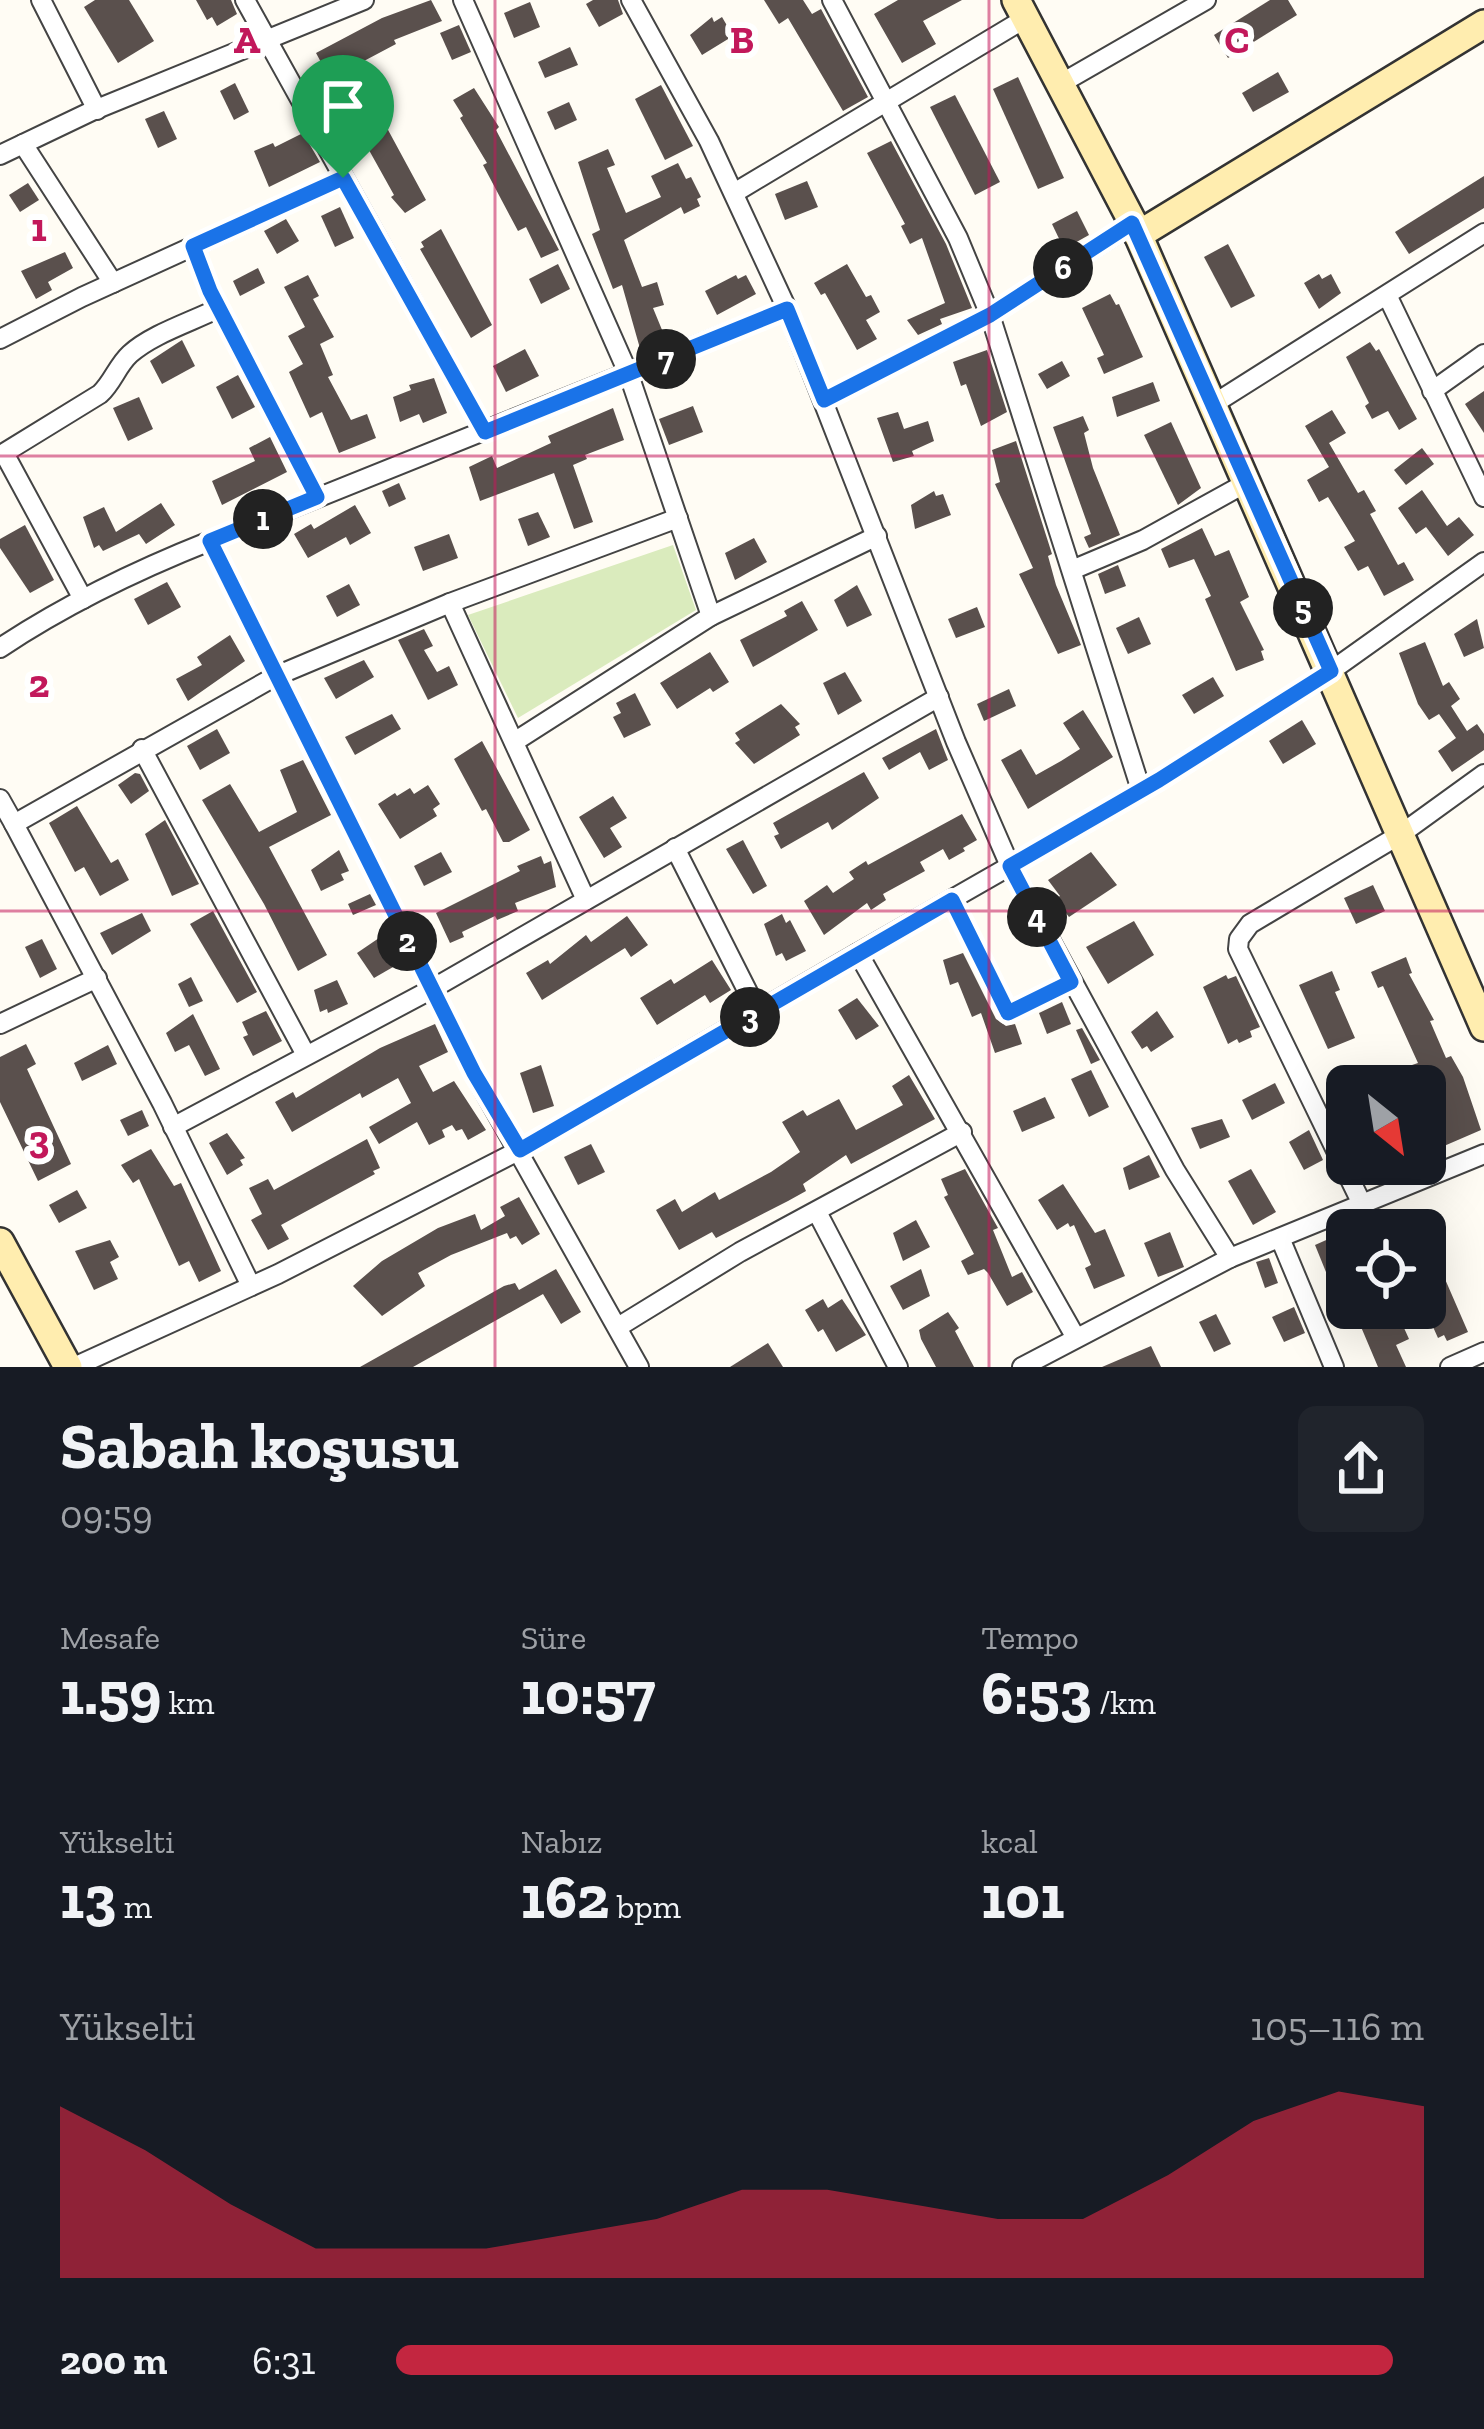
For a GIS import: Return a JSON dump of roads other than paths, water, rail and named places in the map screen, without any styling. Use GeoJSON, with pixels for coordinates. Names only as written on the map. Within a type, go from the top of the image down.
{"type":"FeatureCollection","features":[{"type":"Feature","properties":{"kind":"street"},"geometry":{"type":"LineString","coordinates":[[41,0],[97,110]]}},
{"type":"Feature","properties":{"kind":"street"},"geometry":{"type":"LineString","coordinates":[[245,0],[485,432]]}},
{"type":"Feature","properties":{"kind":"street"},"geometry":{"type":"LineString","coordinates":[[0,155],[364,0]]}},
{"type":"Feature","properties":{"kind":"street"},"geometry":{"type":"LineString","coordinates":[[463,0],[629,374],[711,616]]}},
{"type":"Feature","properties":{"kind":"street"},"geometry":{"type":"LineString","coordinates":[[631,0],[709,140],[787,309],[1010,866],[1229,1258]]}},
{"type":"Feature","properties":{"kind":"street"},"geometry":{"type":"LineString","coordinates":[[832,0],[958,238],[990,315],[1142,790]]}},
{"type":"Feature","properties":{"kind":"street"},"geometry":{"type":"LineString","coordinates":[[1060,84],[1206,0]]}},
{"type":"Feature","properties":{"kind":"street"},"geometry":{"type":"LineString","coordinates":[[734,193],[1021,9],[1135,229],[1484,1027]]}},
{"type":"Feature","properties":{"kind":"street"},"geometry":{"type":"LineString","coordinates":[[824,400],[990,315],[1484,24]]}},
{"type":"Feature","properties":{"kind":"street"},"geometry":{"type":"LineString","coordinates":[[23,144],[112,283]]}},
{"type":"Feature","properties":{"kind":"street"},"geometry":{"type":"LineString","coordinates":[[0,339],[343,178]]}},
{"type":"Feature","properties":{"kind":"street"},"geometry":{"type":"LineString","coordinates":[[1212,406],[1484,233]]}},
{"type":"Feature","properties":{"kind":"street"},"geometry":{"type":"LineString","coordinates":[[193,246],[219,308],[317,497]]}},
{"type":"Feature","properties":{"kind":"street"},"geometry":{"type":"LineString","coordinates":[[1387,295],[1484,496]]}},
{"type":"Feature","properties":{"kind":"street"},"geometry":{"type":"LineString","coordinates":[[83,599],[2,449],[100,394],[133,351],[219,308]]}},
{"type":"Feature","properties":{"kind":"street"},"geometry":{"type":"LineString","coordinates":[[0,648],[155,562],[787,309]]}},
{"type":"Feature","properties":{"kind":"street"},"geometry":{"type":"LineString","coordinates":[[1432,391],[1484,354]]}},
{"type":"Feature","properties":{"kind":"street"},"geometry":{"type":"LineString","coordinates":[[1072,570],[1143,540],[1246,483]]}},
{"type":"Feature","properties":{"kind":"street"},"geometry":{"type":"LineString","coordinates":[[14,824],[276,676],[450,603],[678,518]]}},
{"type":"Feature","properties":{"kind":"street"},"geometry":{"type":"LineString","coordinates":[[514,742],[711,616],[878,536]]}},
{"type":"Feature","properties":{"kind":"street"},"geometry":{"type":"LineString","coordinates":[[210,541],[474,1073],[639,1367]]}},
{"type":"Feature","properties":{"kind":"street"},"geometry":{"type":"LineString","coordinates":[[0,1242],[71,1367],[251,1286],[520,1150],[1142,790],[1331,671],[1484,562]]}},
{"type":"Feature","properties":{"kind":"street"},"geometry":{"type":"LineString","coordinates":[[450,603],[586,900]]}},
{"type":"Feature","properties":{"kind":"street"},"geometry":{"type":"LineString","coordinates":[[173,1127],[432,989],[939,697]]}},
{"type":"Feature","properties":{"kind":"street"},"geometry":{"type":"LineString","coordinates":[[142,749],[305,1055]]}},
{"type":"Feature","properties":{"kind":"street"},"geometry":{"type":"LineString","coordinates":[[1362,1204],[1238,949],[1239,939],[1250,924],[1401,834],[1484,774]]}},
{"type":"Feature","properties":{"kind":"street"},"geometry":{"type":"LineString","coordinates":[[0,799],[97,978],[251,1286]]}},
{"type":"Feature","properties":{"kind":"street"},"geometry":{"type":"LineString","coordinates":[[675,848],[758,1012]]}},
{"type":"Feature","properties":{"kind":"street"},"geometry":{"type":"LineString","coordinates":[[952,900],[1008,1013],[1071,982]]}},
{"type":"Feature","properties":{"kind":"street"},"geometry":{"type":"LineString","coordinates":[[858,952],[1076,1338]]}},
{"type":"Feature","properties":{"kind":"street"},"geometry":{"type":"LineString","coordinates":[[0,1024],[97,978]]}},
{"type":"Feature","properties":{"kind":"street"},"geometry":{"type":"LineString","coordinates":[[618,1327],[740,1252],[962,1132]]}},
{"type":"Feature","properties":{"kind":"street"},"geometry":{"type":"LineString","coordinates":[[1022,1367],[1229,1258],[1484,1154]]}},
{"type":"Feature","properties":{"kind":"street"},"geometry":{"type":"LineString","coordinates":[[817,1211],[898,1367]]}},
{"type":"Feature","properties":{"kind":"street"},"geometry":{"type":"LineString","coordinates":[[1280,1238],[1334,1367]]}},
{"type":"Feature","properties":{"kind":"street"},"geometry":{"type":"LineString","coordinates":[[1450,1367],[1484,1352]]}}]}
